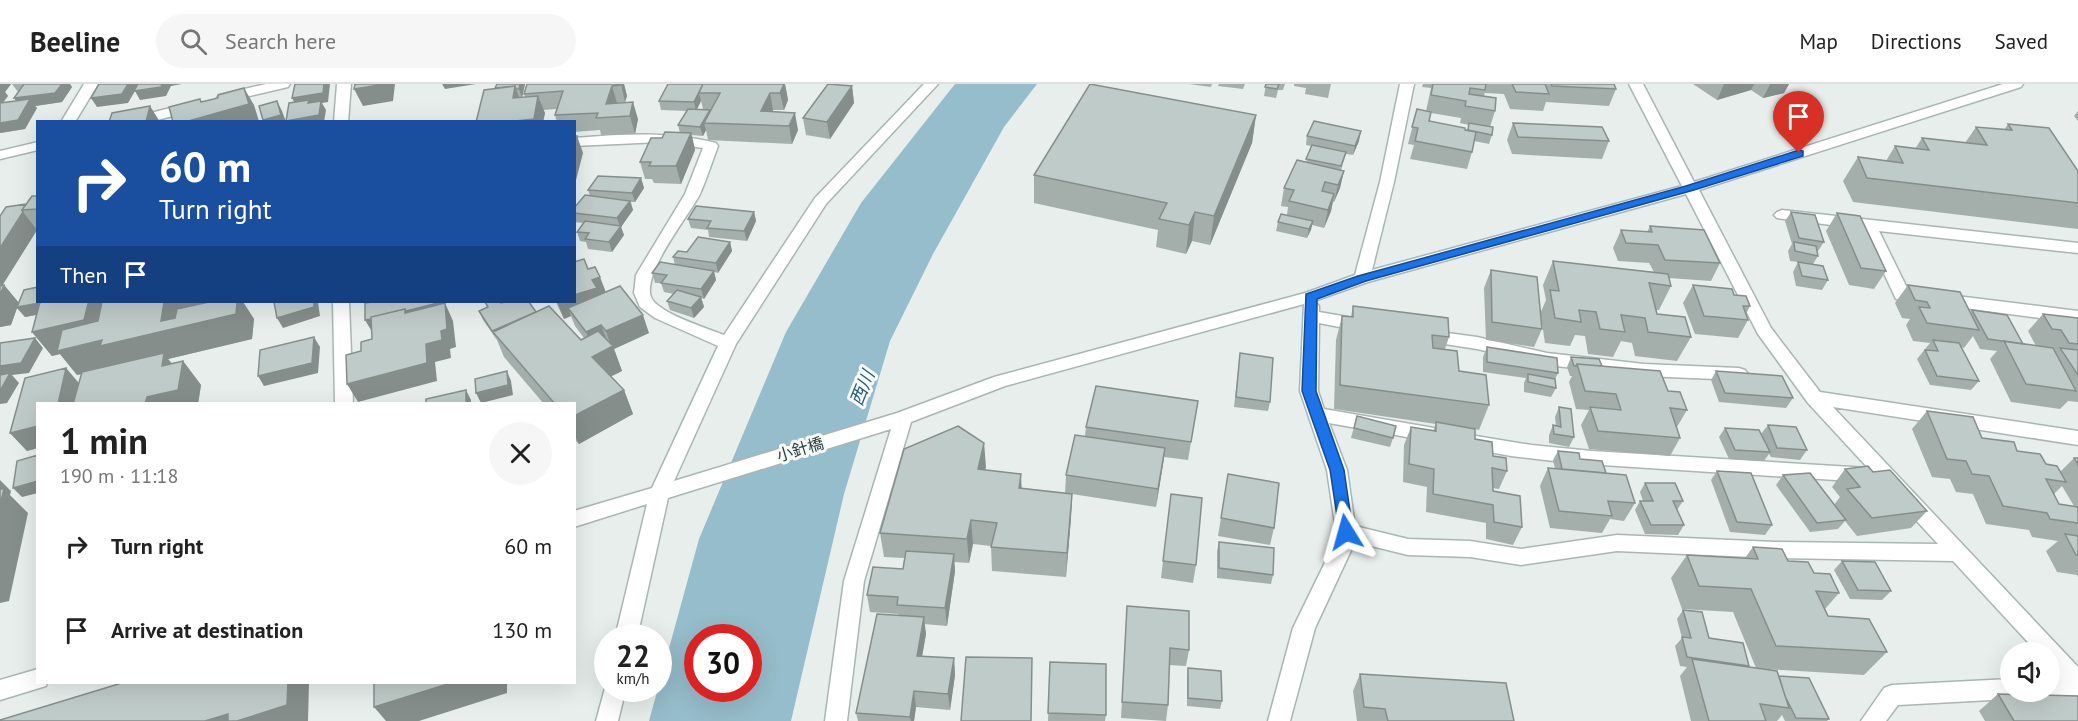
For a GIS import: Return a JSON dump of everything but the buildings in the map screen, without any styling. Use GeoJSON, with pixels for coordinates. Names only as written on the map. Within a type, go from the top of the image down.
{"type":"FeatureCollection","features":[{"type":"Feature","properties":{"kind":"street"},"geometry":{"type":"LineString","coordinates":[[69,120],[91,84]]}},
{"type":"Feature","properties":{"kind":"street"},"geometry":{"type":"LineString","coordinates":[[140,120],[283,84]]}},
{"type":"Feature","properties":{"kind":"street"},"geometry":{"type":"LineString","coordinates":[[340,120],[344,84]]}},
{"type":"Feature","properties":{"kind":"street"},"geometry":{"type":"LineString","coordinates":[[629,624],[659,493],[728,343],[820,201],[931,84]]}},
{"type":"Feature","properties":{"kind":"street"},"geometry":{"type":"LineString","coordinates":[[1362,278],[1387,182],[1407,84]]}},
{"type":"Feature","properties":{"kind":"street"},"geometry":{"type":"LineString","coordinates":[[1636,84],[1764,330],[1799,378],[1814,398],[2078,684]]}},
{"type":"Feature","properties":{"kind":"street","name":"小針橋"},"geometry":{"type":"LineString","coordinates":[[576,518],[897,420],[1000,381],[1311,307],[1362,278],[1690,188],[2016,84]]}},
{"type":"Feature","properties":{"kind":"street"},"geometry":{"type":"LineString","coordinates":[[576,142],[632,138],[697,142],[711,146],[692,194],[644,275],[642,291],[646,303],[661,314],[728,343]]}},
{"type":"Feature","properties":{"kind":"street"},"geometry":{"type":"LineString","coordinates":[[0,167],[6,154],[36,146]]}},
{"type":"Feature","properties":{"kind":"street"},"geometry":{"type":"LineString","coordinates":[[1782,215],[2078,248]]}},
{"type":"Feature","properties":{"kind":"street"},"geometry":{"type":"LineString","coordinates":[[1869,225],[1902,295],[2078,317]]}},
{"type":"Feature","properties":{"kind":"street"},"geometry":{"type":"LineString","coordinates":[[341,303],[344,402]]}},
{"type":"Feature","properties":{"kind":"street"},"geometry":{"type":"LineString","coordinates":[[1279,721],[1304,628],[1347,538],[1337,470],[1309,391],[1311,307],[1378,328]]}},
{"type":"Feature","properties":{"kind":"street"},"geometry":{"type":"LineString","coordinates":[[1412,334],[1477,342],[1547,359],[1644,370],[1752,375]]}},
{"type":"Feature","properties":{"kind":"street"},"geometry":{"type":"LineString","coordinates":[[1776,376],[1799,378]]}},
{"type":"Feature","properties":{"kind":"street"},"geometry":{"type":"LineString","coordinates":[[1814,398],[2078,438]]}},
{"type":"Feature","properties":{"kind":"street"},"geometry":{"type":"LineString","coordinates":[[1317,414],[1510,450],[1732,469],[1886,476]]}},
{"type":"Feature","properties":{"kind":"street"},"geometry":{"type":"LineString","coordinates":[[836,721],[854,581],[897,420]]}},
{"type":"Feature","properties":{"kind":"street"},"geometry":{"type":"LineString","coordinates":[[1346,532],[1408,547],[1470,549],[1521,556],[1617,543],[1775,550],[1959,553]]}},
{"type":"Feature","properties":{"kind":"street"},"geometry":{"type":"LineString","coordinates":[[0,690],[36,680]]}},
{"type":"Feature","properties":{"kind":"street"},"geometry":{"type":"LineString","coordinates":[[2060,686],[2078,684]]}},
{"type":"Feature","properties":{"kind":"street"},"geometry":{"type":"LineString","coordinates":[[1872,721],[1892,695],[2000,690]]}},
{"type":"Feature","properties":{"kind":"street"},"geometry":{"type":"LineString","coordinates":[[607,721],[612,702]]}},
{"type":"Feature","properties":{"kind":"water","name":"西川"},"geometry":{"type":"Polygon","coordinates":[[[955,84],[1037,84],[1004,127],[933,254],[890,341],[844,494],[791,721],[649,721],[654,702],[672,702],[672,637],[699,539],[786,332],[861,203],[955,84]]]}},
{"type":"Feature","properties":{"kind":"route"},"geometry":{"type":"LineString","coordinates":[[1346,532],[1337,470],[1309,391],[1311,297],[1362,278],[1690,188],[1799,153]]}}]}
